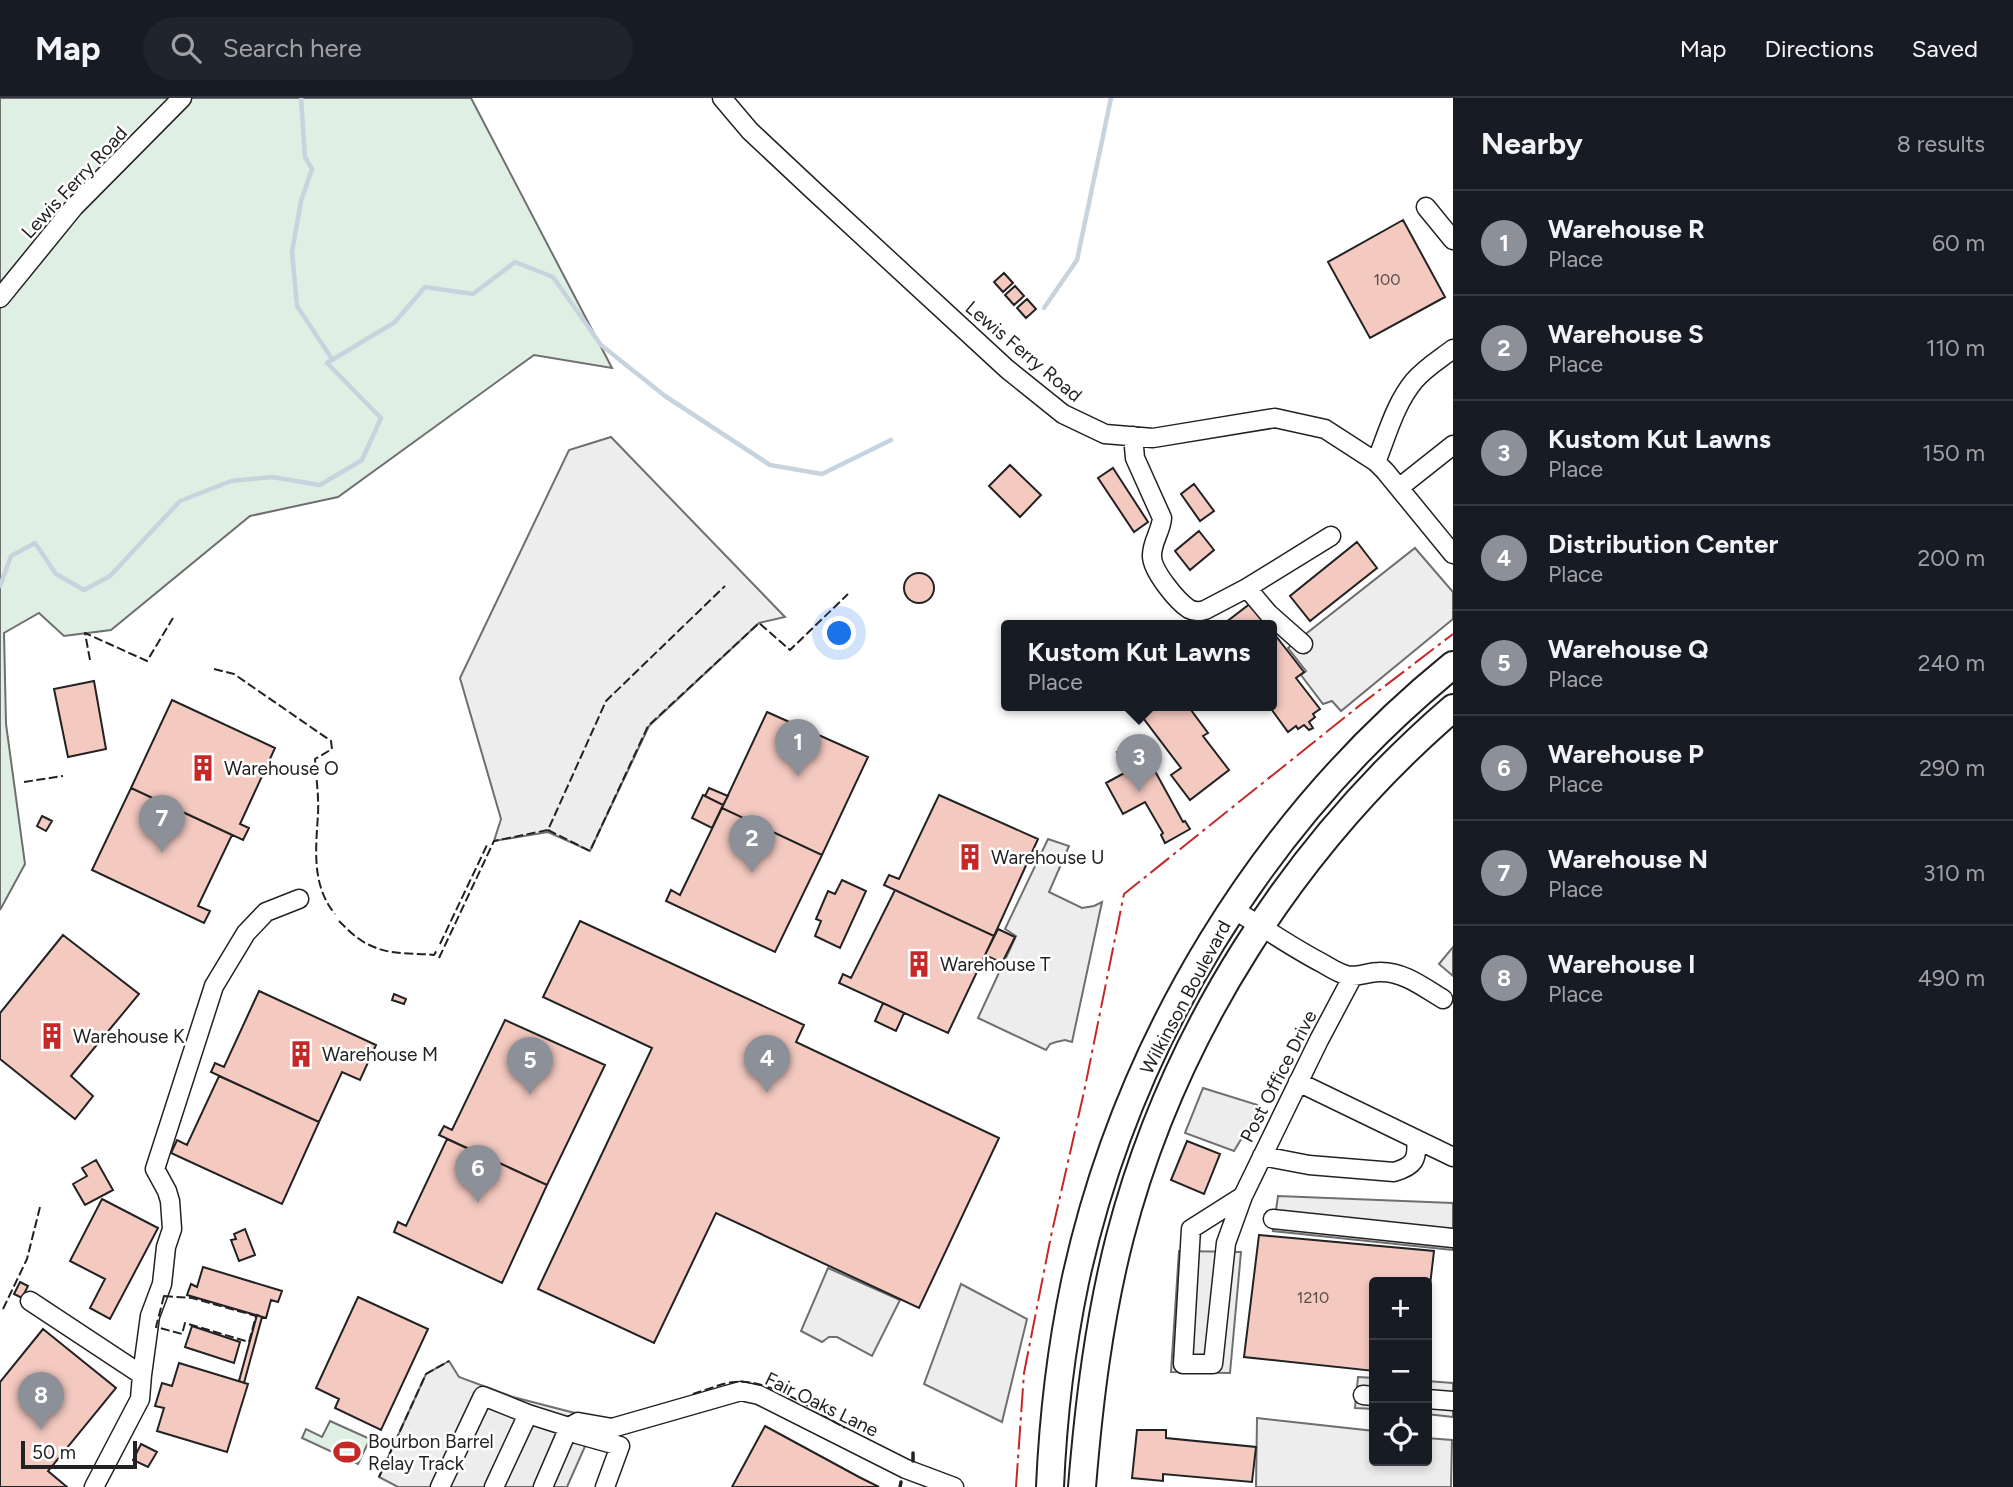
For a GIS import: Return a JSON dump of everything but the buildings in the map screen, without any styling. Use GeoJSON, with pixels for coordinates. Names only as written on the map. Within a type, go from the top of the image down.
{"type":"FeatureCollection","features":[{"type":"Feature","properties":{"kind":"highway","name":"Wilkinson Boulevard"},"geometry":{"type":"LineString","coordinates":[[1049,1487],[1068,1322],[1082,1255],[1103,1180],[1127,1111],[1152,1053],[1186,988],[1233,909],[1277,846],[1323,789],[1393,717],[1453,665]]}},
{"type":"Feature","properties":{"kind":"highway","name":"Wilkinson Boulevard"},"geometry":{"type":"LineString","coordinates":[[1082,1487],[1097,1346],[1111,1273],[1132,1196],[1159,1120],[1192,1046],[1231,973],[1301,869],[1385,772],[1453,708]]}},
{"type":"Feature","properties":{"kind":"street","name":"Lewis Ferry Road"},"geometry":{"type":"LineString","coordinates":[[0,298],[74,207],[182,98]]}},
{"type":"Feature","properties":{"kind":"street","name":"Lewis Ferry Road"},"geometry":{"type":"LineString","coordinates":[[722,98],[750,131],[814,191],[1007,369],[1063,414],[1105,434],[1153,438],[1275,418],[1325,429],[1376,462],[1400,487],[1453,554]]}},
{"type":"Feature","properties":{"kind":"street"},"geometry":{"type":"LineString","coordinates":[[1426,207],[1453,240]]}},
{"type":"Feature","properties":{"kind":"street"},"geometry":{"type":"LineString","coordinates":[[1376,462],[1404,396],[1415,380],[1453,349]]}},
{"type":"Feature","properties":{"kind":"street"},"geometry":{"type":"LineString","coordinates":[[1133,436],[1135,458],[1163,518],[1152,555],[1153,565],[1183,604],[1191,610],[1199,612],[1247,588],[1331,536]]}},
{"type":"Feature","properties":{"kind":"street"},"geometry":{"type":"LineString","coordinates":[[1400,487],[1453,445]]}},
{"type":"Feature","properties":{"kind":"street"},"geometry":{"type":"LineString","coordinates":[[1247,588],[1276,620]]}},
{"type":"Feature","properties":{"kind":"street"},"geometry":{"type":"LineString","coordinates":[[1277,621],[1303,644]]}},
{"type":"Feature","properties":{"kind":"street"},"geometry":{"type":"LineString","coordinates":[[94,1487],[139,1399],[150,1316],[162,1284],[166,1247],[172,1229],[170,1200],[155,1169],[214,986],[246,933],[267,912],[299,899]]}},
{"type":"Feature","properties":{"kind":"street"},"geometry":{"type":"LineString","coordinates":[[1233,909],[1281,941],[1341,973],[1353,976],[1384,972],[1397,974],[1443,999]]}},
{"type":"Feature","properties":{"kind":"street","name":"Post Office Drive"},"geometry":{"type":"LineString","coordinates":[[1242,1196],[1191,1230],[1183,1364],[1213,1364],[1226,1243],[1242,1196],[1353,976]]}},
{"type":"Feature","properties":{"kind":"street"},"geometry":{"type":"LineString","coordinates":[[1298,1082],[1453,1157]]}},
{"type":"Feature","properties":{"kind":"street"},"geometry":{"type":"LineString","coordinates":[[1262,1156],[1309,1165],[1394,1172],[1407,1168],[1415,1159],[1416,1139]]}},
{"type":"Feature","properties":{"kind":"street"},"geometry":{"type":"LineString","coordinates":[[1273,1219],[1453,1238]]}},
{"type":"Feature","properties":{"kind":"street"},"geometry":{"type":"LineString","coordinates":[[30,1301],[142,1375]]}},
{"type":"Feature","properties":{"kind":"street","name":"Fair Oaks Lane"},"geometry":{"type":"LineString","coordinates":[[569,1427],[578,1422],[612,1428],[741,1391],[759,1395],[906,1469],[954,1487]]}},
{"type":"Feature","properties":{"kind":"street"},"geometry":{"type":"LineString","coordinates":[[440,1487],[482,1396],[569,1427],[577,1434],[620,1446],[605,1487]]}},
{"type":"Feature","properties":{"kind":"street"},"geometry":{"type":"LineString","coordinates":[[1432,1399],[1453,1401]]}},
{"type":"Feature","properties":{"kind":"street"},"geometry":{"type":"LineString","coordinates":[[494,1487],[528,1414]]}},
{"type":"Feature","properties":{"kind":"street"},"geometry":{"type":"LineString","coordinates":[[543,1487],[569,1427]]}},
{"type":"Feature","properties":{"kind":"green space"},"geometry":{"type":"Polygon","coordinates":[[[0,98],[471,98],[612,368],[534,355],[338,497],[250,516],[111,630],[64,636],[39,613],[4,633],[6,724],[25,864],[0,910],[0,98]]]}},
{"type":"Feature","properties":{"kind":"green space","name":"Bourbon Barrel Relay Track"},"geometry":{"type":"Polygon","coordinates":[[[330,1421],[370,1439],[358,1464],[302,1438],[306,1429],[322,1437],[330,1421]]]}},
{"type":"Feature","properties":{"kind":"shaded area"},"geometry":{"type":"Polygon","coordinates":[[[611,437],[785,617],[759,623],[649,726],[590,851],[548,832],[494,841],[501,819],[460,678],[569,450],[611,437]]]}},
{"type":"Feature","properties":{"kind":"shaded area"},"geometry":{"type":"Polygon","coordinates":[[[1415,548],[1453,592],[1453,619],[1341,711],[1332,701],[1323,704],[1301,675],[1306,671],[1288,648],[1415,548]]]}},
{"type":"Feature","properties":{"kind":"shaded area"},"geometry":{"type":"Polygon","coordinates":[[[1048,839],[1069,846],[1049,892],[1082,908],[1102,902],[1072,1042],[1056,1042],[1050,1044],[1046,1050],[978,1018],[1016,936],[1005,929],[1048,839]]]}},
{"type":"Feature","properties":{"kind":"shaded area"},"geometry":{"type":"Polygon","coordinates":[[[1453,947],[1453,976],[1439,964],[1453,947]]]}},
{"type":"Feature","properties":{"kind":"shaded area"},"geometry":{"type":"Polygon","coordinates":[[[1203,1088],[1261,1106],[1234,1151],[1185,1133],[1203,1088]]]}},
{"type":"Feature","properties":{"kind":"shaded area"},"geometry":{"type":"Polygon","coordinates":[[[1278,1196],[1453,1203],[1453,1250],[1273,1231],[1278,1196]]]}},
{"type":"Feature","properties":{"kind":"shaded area"},"geometry":{"type":"Polygon","coordinates":[[[1179,1251],[1241,1252],[1230,1373],[1171,1372],[1179,1251]]]}},
{"type":"Feature","properties":{"kind":"shaded area"},"geometry":{"type":"Polygon","coordinates":[[[828,1268],[900,1300],[872,1356],[837,1337],[829,1337],[822,1342],[801,1331],[828,1268]]]}},
{"type":"Feature","properties":{"kind":"shaded area"},"geometry":{"type":"Polygon","coordinates":[[[961,1284],[1027,1319],[1002,1422],[924,1384],[961,1284]]]}},
{"type":"Feature","properties":{"kind":"shaded area"},"geometry":{"type":"Polygon","coordinates":[[[449,1361],[459,1377],[513,1397],[598,1419],[567,1487],[398,1487],[379,1477],[426,1374],[449,1361]]]}},
{"type":"Feature","properties":{"kind":"shaded area"},"geometry":{"type":"Polygon","coordinates":[[[1358,1377],[1369,1378],[1369,1409],[1355,1408],[1358,1377]]]}},
{"type":"Feature","properties":{"kind":"shaded area"},"geometry":{"type":"Polygon","coordinates":[[[1432,1381],[1453,1383],[1453,1417],[1432,1415],[1432,1381]]]}},
{"type":"Feature","properties":{"kind":"shaded area"},"geometry":{"type":"Polygon","coordinates":[[[1257,1418],[1369,1430],[1369,1466],[1432,1466],[1432,1438],[1452,1440],[1451,1487],[1256,1487],[1257,1418]]]}},
{"type":"Feature","properties":{"kind":"waterway"},"geometry":{"type":"LineString","coordinates":[[301,98],[305,157],[312,169],[301,201],[292,252],[297,306],[332,359]]}},
{"type":"Feature","properties":{"kind":"waterway"},"geometry":{"type":"LineString","coordinates":[[1044,308],[1077,260],[1111,98]]}},
{"type":"Feature","properties":{"kind":"waterway"},"geometry":{"type":"LineString","coordinates":[[0,586],[11,556],[35,543],[56,574],[84,590],[110,576],[180,501],[231,481],[272,477],[320,485],[362,460],[381,418],[327,363],[395,322],[425,287],[473,294],[515,262],[553,277],[601,345],[665,396],[770,465],[822,474],[891,440]]}},
{"type":"Feature","properties":{"kind":"fence"},"geometry":{"type":"LineString","coordinates":[[439,958],[494,841],[548,830],[606,701],[725,586]]}},
{"type":"Feature","properties":{"kind":"fence"},"geometry":{"type":"LineString","coordinates":[[548,830],[590,851],[648,726],[759,623],[790,650],[848,594]]}},
{"type":"Feature","properties":{"kind":"fence"},"geometry":{"type":"LineString","coordinates":[[90,660],[85,633],[147,661],[173,618]]}},
{"type":"Feature","properties":{"kind":"fence"},"geometry":{"type":"LineString","coordinates":[[214,669],[234,674],[331,741],[332,749],[315,759],[318,807],[316,853],[322,891],[335,914]]}},
{"type":"Feature","properties":{"kind":"fence"},"geometry":{"type":"LineString","coordinates":[[24,782],[63,776]]}},
{"type":"Feature","properties":{"kind":"fence"},"geometry":{"type":"LineString","coordinates":[[440,944],[488,843]]}},
{"type":"Feature","properties":{"kind":"fence"},"geometry":{"type":"LineString","coordinates":[[339,921],[359,939],[381,950],[434,955],[437,950]]}},
{"type":"Feature","properties":{"kind":"fence"},"geometry":{"type":"LineString","coordinates":[[3,1309],[27,1259],[40,1207]]}},
{"type":"Feature","properties":{"kind":"fence"},"geometry":{"type":"LineString","coordinates":[[164,1296],[192,1298],[256,1316],[249,1342],[185,1323],[182,1334],[156,1327],[164,1296]]}},
{"type":"Feature","properties":{"kind":"fence"},"geometry":{"type":"LineString","coordinates":[[379,1477],[426,1374],[449,1361]]}},
{"type":"Feature","properties":{"kind":"fence"},"geometry":{"type":"LineString","coordinates":[[693,1394],[735,1382],[763,1385],[792,1397],[845,1428]]}},
{"type":"Feature","properties":{"kind":"wall"},"geometry":{"type":"LineString","coordinates":[[913,1453],[913,1461]]}},
{"type":"Feature","properties":{"kind":"wall"},"geometry":{"type":"LineString","coordinates":[[900,1487],[901,1482]]}},
{"type":"Feature","properties":{"kind":"power"},"geometry":{"type":"LineString","coordinates":[[1016,1487],[1024,1373],[1124,894],[1453,634]]}},
{"type":"Feature","properties":{"kind":"place","name":"Warehouse O"},"geometry":{"type":"Point","coordinates":[203,768]}},
{"type":"Feature","properties":{"kind":"place","name":"Warehouse R"},"geometry":{"type":"Point","coordinates":[798,777]}},
{"type":"Feature","properties":{"kind":"place","name":"Kustom Kut Lawns"},"geometry":{"type":"Point","coordinates":[1139,792]}},
{"type":"Feature","properties":{"kind":"place","name":"Warehouse N"},"geometry":{"type":"Point","coordinates":[162,853]}},
{"type":"Feature","properties":{"kind":"place","name":"Warehouse U"},"geometry":{"type":"Point","coordinates":[970,857]}},
{"type":"Feature","properties":{"kind":"place","name":"Warehouse S"},"geometry":{"type":"Point","coordinates":[752,873]}},
{"type":"Feature","properties":{"kind":"place","name":"Warehouse T"},"geometry":{"type":"Point","coordinates":[919,964]}},
{"type":"Feature","properties":{"kind":"place","name":"Warehouse K"},"geometry":{"type":"Point","coordinates":[52,1036]}},
{"type":"Feature","properties":{"kind":"place","name":"Warehouse M"},"geometry":{"type":"Point","coordinates":[301,1054]}},
{"type":"Feature","properties":{"kind":"place","name":"Distribution Center"},"geometry":{"type":"Point","coordinates":[767,1093]}},
{"type":"Feature","properties":{"kind":"place","name":"Warehouse Q"},"geometry":{"type":"Point","coordinates":[530,1095]}},
{"type":"Feature","properties":{"kind":"place","name":"Warehouse P"},"geometry":{"type":"Point","coordinates":[478,1203]}},
{"type":"Feature","properties":{"kind":"place","name":"Warehouse I"},"geometry":{"type":"Point","coordinates":[41,1430]}},
{"type":"Feature","properties":{"kind":"place","name":"Bourbon Barrel Relay Track"},"geometry":{"type":"Point","coordinates":[347,1452]}}]}
